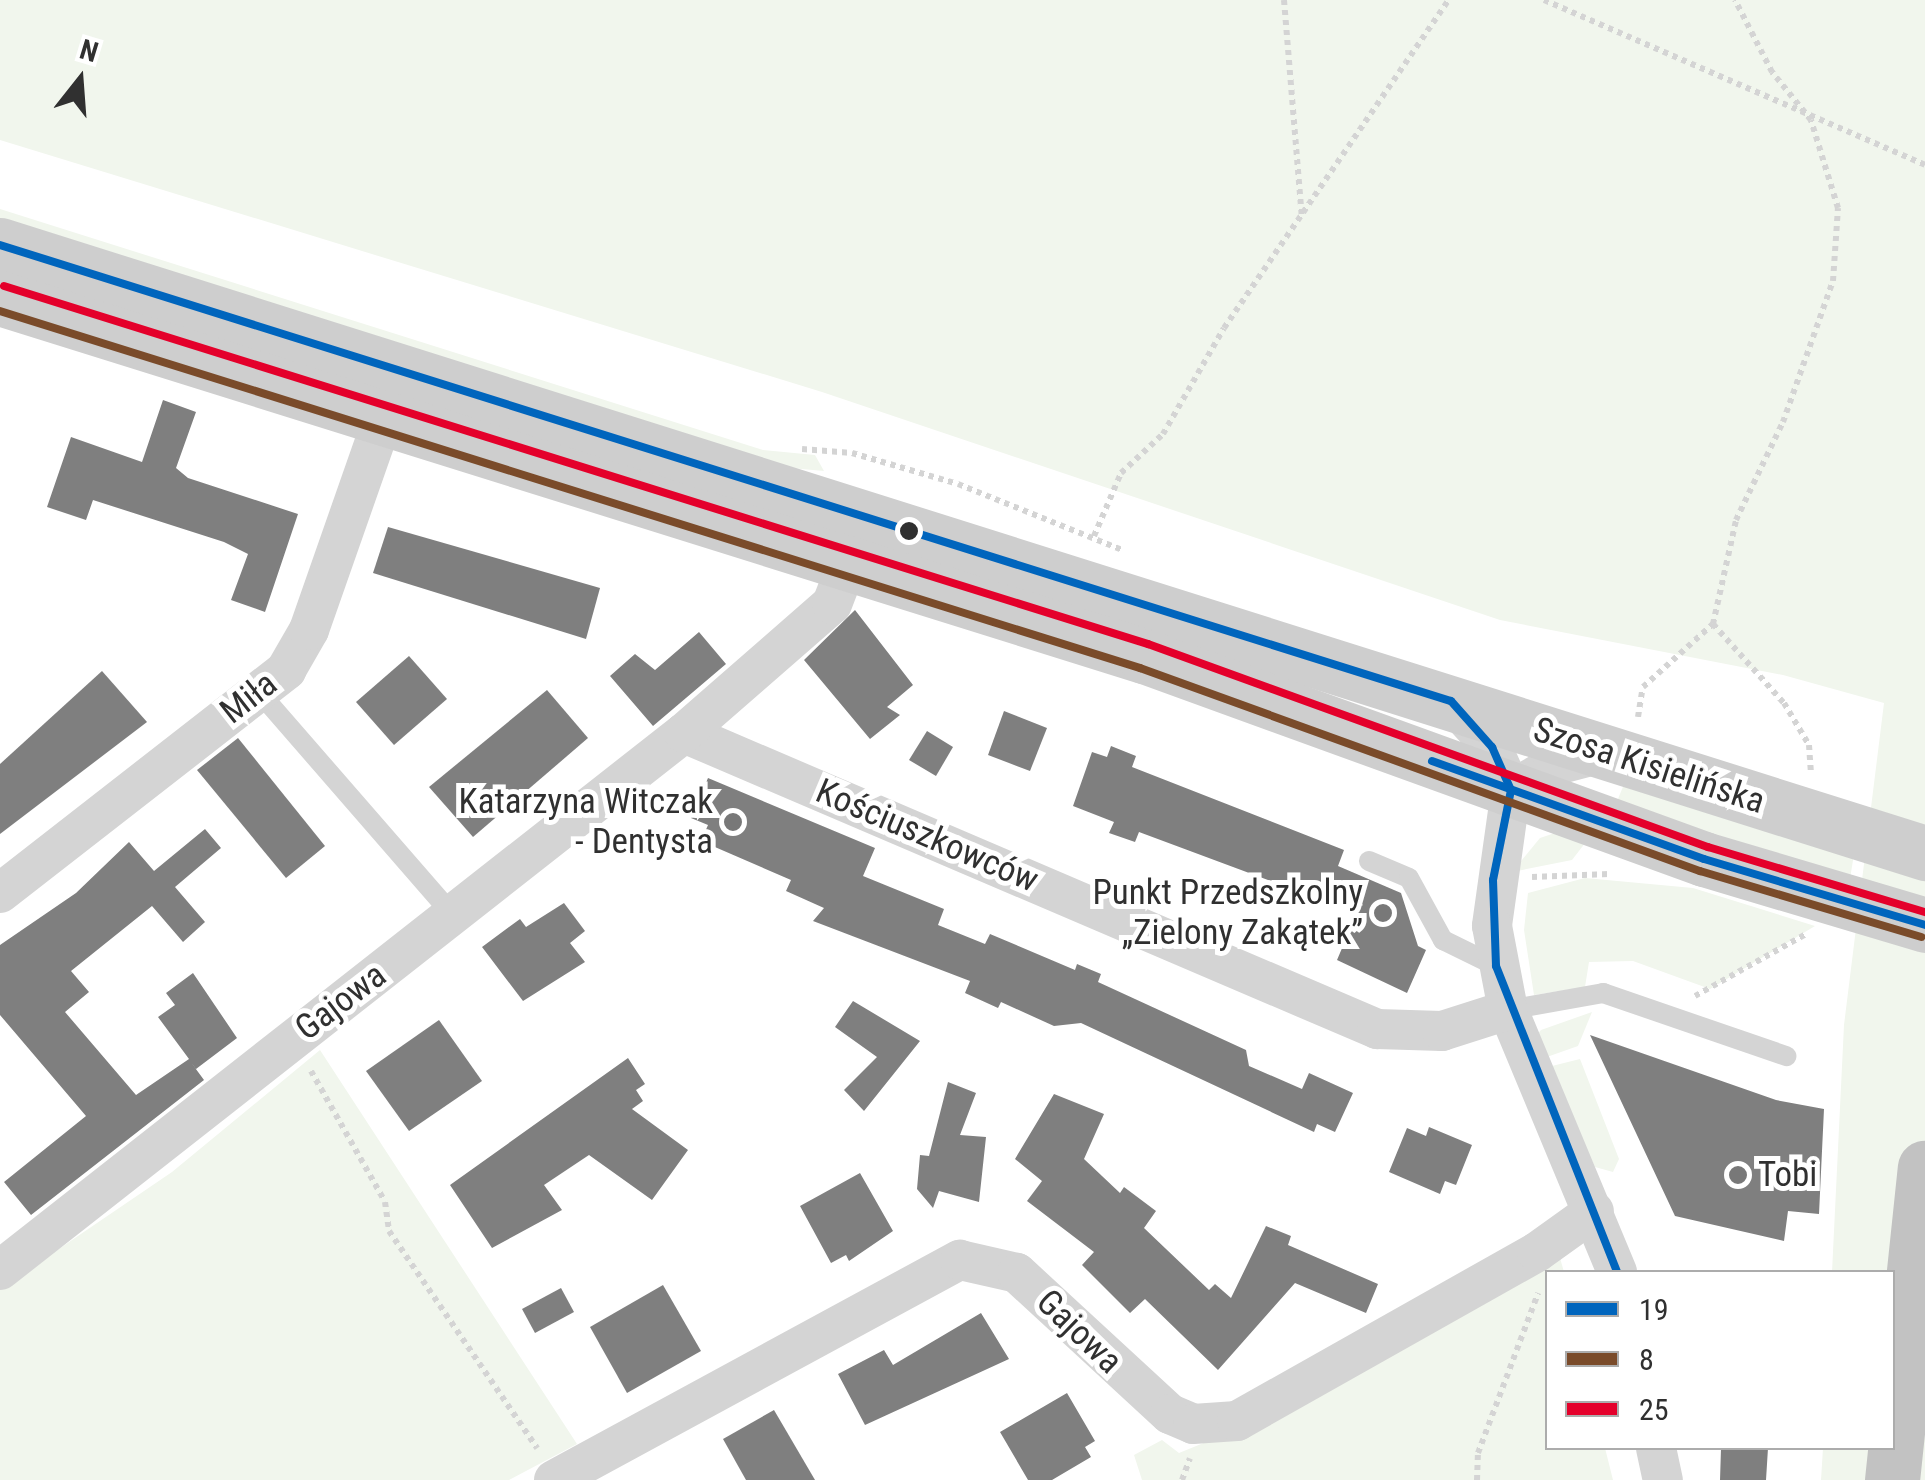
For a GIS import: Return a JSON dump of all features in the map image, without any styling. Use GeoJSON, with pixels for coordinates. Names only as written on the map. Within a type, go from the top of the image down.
{"type":"FeatureCollection","features":[{"type":"Feature","properties":{"kind":"highway"},"geometry":{"type":"LineString","coordinates":[[1892,1480],[1925,1168]]}},
{"type":"Feature","properties":{"kind":"street","name":"Szosa Kisielińska"},"geometry":{"type":"LineString","coordinates":[[0,245],[1451,701],[1620,743],[1826,812],[1925,853]]}},
{"type":"Feature","properties":{"kind":"street","name":"Szosa Kisielińska"},"geometry":{"type":"LineString","coordinates":[[0,298],[1144,656],[1512,790],[1834,914],[1925,925]]}},
{"type":"Feature","properties":{"kind":"street","name":"Miła"},"geometry":{"type":"LineString","coordinates":[[0,893],[286,670],[309,630],[383,418]]}},
{"type":"Feature","properties":{"kind":"street","name":"Gajowa"},"geometry":{"type":"LineString","coordinates":[[0,1270],[684,732],[832,604],[847,565]]}},
{"type":"Feature","properties":{"kind":"street"},"geometry":{"type":"LineString","coordinates":[[1451,701],[1492,747],[1512,790],[1493,880],[1496,966],[1508,1010],[1616,1270]]}},
{"type":"Feature","properties":{"kind":"street","name":"Kościuszkowców"},"geometry":{"type":"LineString","coordinates":[[684,732],[1377,1029],[1442,1031],[1508,1010]]}},
{"type":"Feature","properties":{"kind":"street"},"geometry":{"type":"LineString","coordinates":[[1512,790],[1553,766],[1620,743]]}},
{"type":"Feature","properties":{"kind":"street","name":"Gajowa"},"geometry":{"type":"LineString","coordinates":[[557,1478],[947,1263],[986,1261],[1017,1273],[1152,1403],[1193,1424],[1215,1425],[1283,1397],[1537,1252],[1594,1211]]}},
{"type":"Feature","properties":{"kind":"street"},"geometry":{"type":"LineString","coordinates":[[1656,1450],[1663,1480]]}},
{"type":"Feature","properties":{"kind":"lane"},"geometry":{"type":"LineString","coordinates":[[258,692],[454,916]]}},
{"type":"Feature","properties":{"kind":"lane"},"geometry":{"type":"LineString","coordinates":[[1369,860],[1409,878],[1443,940],[1496,966]]}},
{"type":"Feature","properties":{"kind":"lane"},"geometry":{"type":"LineString","coordinates":[[1508,1010],[1603,993],[1786,1056]]}},
{"type":"Feature","properties":{"kind":"path"},"geometry":{"type":"LineString","coordinates":[[1284,0],[1302,218]]}},
{"type":"Feature","properties":{"kind":"path"},"geometry":{"type":"LineString","coordinates":[[1094,536],[1121,473],[1163,434],[1449,0]]}},
{"type":"Feature","properties":{"kind":"path"},"geometry":{"type":"LineString","coordinates":[[1544,0],[1606,20],[1811,120],[1925,165]]}},
{"type":"Feature","properties":{"kind":"path"},"geometry":{"type":"LineString","coordinates":[[1620,743],[1642,687],[1712,624],[1736,520],[1783,422],[1833,281],[1838,208],[1811,120],[1772,72],[1736,0]]}},
{"type":"Feature","properties":{"kind":"path"},"geometry":{"type":"LineString","coordinates":[[818,451],[852,453],[958,484],[1094,536],[1136,557]]}},
{"type":"Feature","properties":{"kind":"path"},"geometry":{"type":"LineString","coordinates":[[1712,624],[1784,703],[1809,745],[1826,812]]}},
{"type":"Feature","properties":{"kind":"path"},"geometry":{"type":"LineString","coordinates":[[1521,879],[1578,872]]}},
{"type":"Feature","properties":{"kind":"path"},"geometry":{"type":"LineString","coordinates":[[1657,1011],[1732,982],[1834,914]]}},
{"type":"Feature","properties":{"kind":"path"},"geometry":{"type":"LineString","coordinates":[[296,1036],[384,1202],[390,1231],[557,1478]]}},
{"type":"Feature","properties":{"kind":"path"},"geometry":{"type":"LineString","coordinates":[[1478,1480],[1478,1453],[1539,1308],[1537,1252]]}},
{"type":"Feature","properties":{"kind":"shaded area"},"geometry":{"type":"Polygon","coordinates":[[[0,0],[1925,0],[1925,1480],[1821,1480],[1823,1450],[1895,1450],[1895,1270],[1832,1270],[1844,1025],[1884,703],[1783,675],[1500,620],[822,392],[0,140],[0,0]]]}},
{"type":"Feature","properties":{"kind":"shaded area"},"geometry":{"type":"Polygon","coordinates":[[[0,209],[763,450],[815,455],[824,471],[768,466],[0,225],[0,209]]]}},
{"type":"Feature","properties":{"kind":"shaded area"},"geometry":{"type":"Polygon","coordinates":[[[1627,777],[1854,854],[1849,885],[1613,811],[1627,777]]]}},
{"type":"Feature","properties":{"kind":"shaded area"},"geometry":{"type":"Polygon","coordinates":[[[1558,832],[1589,838],[1572,860],[1512,872],[1540,838],[1558,832]]]}},
{"type":"Feature","properties":{"kind":"shaded area"},"geometry":{"type":"Polygon","coordinates":[[[1585,878],[1693,888],[1815,926],[1710,989],[1633,961],[1589,962],[1585,987],[1534,995],[1524,930],[1528,893],[1585,878]]]}},
{"type":"Feature","properties":{"kind":"shaded area"},"geometry":{"type":"Polygon","coordinates":[[[1592,1012],[1578,1046],[1544,1058],[1535,1037],[1541,1030],[1592,1012]]]}},
{"type":"Feature","properties":{"kind":"shaded area"},"geometry":{"type":"Polygon","coordinates":[[[320,1050],[577,1444],[509,1480],[0,1480],[0,1289],[172,1172],[320,1050]]]}},
{"type":"Feature","properties":{"kind":"shaded area"},"geometry":{"type":"Polygon","coordinates":[[[1580,1059],[1619,1159],[1613,1172],[1595,1167],[1548,1067],[1580,1059]]]}},
{"type":"Feature","properties":{"kind":"shaded area"},"geometry":{"type":"Polygon","coordinates":[[[1560,1258],[1563,1270],[1545,1270],[1545,1450],[1606,1450],[1613,1480],[1142,1480],[1134,1455],[1162,1440],[1179,1453],[1265,1418],[1560,1258]]]}},
{"type":"Feature","properties":{"kind":"building"},"geometry":{"type":"Polygon","coordinates":[[[163,400],[196,412],[176,468],[188,478],[298,514],[265,612],[231,600],[248,554],[224,542],[93,500],[86,520],[47,507],[71,437],[142,462],[163,400]]]}},
{"type":"Feature","properties":{"kind":"building"},"geometry":{"type":"Polygon","coordinates":[[[388,527],[600,588],[586,639],[373,573],[388,527]]]}},
{"type":"Feature","properties":{"kind":"building"},"geometry":{"type":"Polygon","coordinates":[[[855,610],[913,685],[887,707],[900,715],[870,739],[804,660],[855,610]]]}},
{"type":"Feature","properties":{"kind":"building"},"geometry":{"type":"Polygon","coordinates":[[[699,632],[726,664],[653,726],[610,676],[635,654],[655,670],[699,632]]]}},
{"type":"Feature","properties":{"kind":"building"},"geometry":{"type":"Polygon","coordinates":[[[409,656],[447,699],[394,745],[356,702],[409,656]]]}},
{"type":"Feature","properties":{"kind":"building"},"geometry":{"type":"Polygon","coordinates":[[[102,671],[147,722],[0,834],[0,764],[102,671]]]}},
{"type":"Feature","properties":{"kind":"building"},"geometry":{"type":"Polygon","coordinates":[[[547,690],[588,738],[473,837],[429,787],[547,690]]]}},
{"type":"Feature","properties":{"kind":"building"},"geometry":{"type":"Polygon","coordinates":[[[1004,711],[1047,728],[1030,771],[988,755],[1004,711]]]}},
{"type":"Feature","properties":{"kind":"building"},"geometry":{"type":"Polygon","coordinates":[[[927,731],[953,747],[936,776],[909,760],[927,731]]]}},
{"type":"Feature","properties":{"kind":"building"},"geometry":{"type":"Polygon","coordinates":[[[238,738],[325,846],[286,878],[197,770],[238,738]]]}},
{"type":"Feature","properties":{"kind":"building"},"geometry":{"type":"Polygon","coordinates":[[[1111,746],[1136,756],[1132,767],[1344,850],[1338,866],[1401,893],[1418,946],[1426,950],[1407,993],[1337,960],[1357,913],[1139,832],[1135,842],[1109,833],[1114,822],[1073,806],[1092,752],[1107,757],[1111,746]]]}},
{"type":"Feature","properties":{"kind":"building"},"geometry":{"type":"Polygon","coordinates":[[[708,778],[875,848],[863,876],[944,909],[938,925],[985,944],[990,934],[1075,970],[1077,964],[1101,974],[1098,982],[1246,1050],[1249,1066],[1302,1089],[1309,1073],[1353,1093],[1335,1132],[1317,1124],[1314,1132],[1081,1023],[1054,1026],[1001,1002],[998,1008],[965,993],[970,981],[813,921],[824,908],[786,891],[791,880],[701,841],[708,825],[691,818],[708,778]]]}},
{"type":"Feature","properties":{"kind":"building"},"geometry":{"type":"Polygon","coordinates":[[[205,829],[221,848],[175,887],[205,922],[183,942],[152,906],[71,971],[89,992],[65,1012],[136,1095],[189,1059],[158,1017],[175,1005],[166,993],[193,973],[237,1038],[196,1069],[190,1061],[204,1080],[31,1215],[4,1182],[86,1116],[0,1015],[0,945],[76,893],[129,842],[154,871],[205,829]]]}},
{"type":"Feature","properties":{"kind":"building"},"geometry":{"type":"Polygon","coordinates":[[[564,903],[585,931],[570,943],[585,962],[523,1001],[482,947],[520,919],[526,927],[564,903]]]}},
{"type":"Feature","properties":{"kind":"building"},"geometry":{"type":"Polygon","coordinates":[[[853,1001],[920,1041],[864,1111],[844,1090],[877,1057],[835,1027],[853,1001]]]}},
{"type":"Feature","properties":{"kind":"building"},"geometry":{"type":"Polygon","coordinates":[[[439,1020],[482,1081],[409,1131],[366,1071],[439,1020]]]}},
{"type":"Feature","properties":{"kind":"building","name":"Tobi"},"geometry":{"type":"Polygon","coordinates":[[[1590,1035],[1776,1100],[1824,1109],[1819,1214],[1788,1211],[1784,1241],[1675,1216],[1590,1035]]]}},
{"type":"Feature","properties":{"kind":"building"},"geometry":{"type":"Polygon","coordinates":[[[628,1058],[645,1084],[636,1090],[643,1101],[632,1109],[688,1150],[652,1200],[589,1155],[544,1185],[562,1210],[492,1248],[450,1185],[628,1058]]]}},
{"type":"Feature","properties":{"kind":"building"},"geometry":{"type":"Polygon","coordinates":[[[948,1082],[976,1093],[960,1135],[986,1137],[979,1202],[939,1191],[933,1208],[917,1189],[920,1155],[929,1156],[948,1082]]]}},
{"type":"Feature","properties":{"kind":"building"},"geometry":{"type":"Polygon","coordinates":[[[1054,1094],[1104,1114],[1084,1159],[1120,1193],[1124,1187],[1156,1211],[1144,1228],[1209,1290],[1215,1284],[1231,1298],[1266,1226],[1291,1236],[1288,1245],[1378,1284],[1366,1313],[1295,1283],[1218,1370],[1145,1299],[1130,1313],[1082,1265],[1094,1252],[1027,1201],[1042,1181],[1015,1159],[1054,1094]]]}},
{"type":"Feature","properties":{"kind":"building"},"geometry":{"type":"Polygon","coordinates":[[[1429,1127],[1472,1145],[1456,1185],[1445,1181],[1440,1194],[1389,1172],[1407,1128],[1426,1136],[1429,1127]]]}},
{"type":"Feature","properties":{"kind":"building"},"geometry":{"type":"Polygon","coordinates":[[[860,1173],[893,1231],[849,1261],[846,1255],[831,1263],[800,1206],[860,1173]]]}},
{"type":"Feature","properties":{"kind":"building"},"geometry":{"type":"Polygon","coordinates":[[[663,1285],[701,1351],[627,1393],[590,1327],[663,1285]]]}},
{"type":"Feature","properties":{"kind":"building"},"geometry":{"type":"Polygon","coordinates":[[[561,1288],[574,1312],[535,1333],[522,1309],[561,1288]]]}},
{"type":"Feature","properties":{"kind":"building"},"geometry":{"type":"Polygon","coordinates":[[[981,1313],[1009,1359],[865,1425],[838,1374],[884,1350],[893,1365],[981,1313]]]}},
{"type":"Feature","properties":{"kind":"building"},"geometry":{"type":"Polygon","coordinates":[[[1067,1393],[1095,1441],[1085,1447],[1091,1457],[1052,1480],[1028,1480],[1000,1432],[1067,1393]]]}},
{"type":"Feature","properties":{"kind":"building"},"geometry":{"type":"Polygon","coordinates":[[[774,1410],[815,1480],[746,1480],[723,1439],[774,1410]]]}},
{"type":"Feature","properties":{"kind":"building"},"geometry":{"type":"Polygon","coordinates":[[[1721,1450],[1768,1450],[1766,1480],[1720,1480],[1721,1450]]]}},
{"type":"Feature","properties":{"kind":"transit line","name":"19"},"geometry":{"type":"LineString","coordinates":[[0,245],[1451,701],[1492,747],[1511,790],[1493,880],[1496,966],[1616,1270]]}},
{"type":"Feature","properties":{"kind":"transit line","name":"25"},"geometry":{"type":"LineString","coordinates":[[4,286],[1148,644],[1708,847],[1925,912]]}},
{"type":"Feature","properties":{"kind":"transit line","name":"8"},"geometry":{"type":"LineString","coordinates":[[0,311],[1140,668],[1700,871],[1921,937]]}},
{"type":"Feature","properties":{"kind":"transit line","name":"19"},"geometry":{"type":"LineString","coordinates":[[1432,761],[1704,859],[1925,925]]}},
{"type":"Feature","properties":{"kind":"place","name":"Katarzyna Witczak - Dentysta"},"geometry":{"type":"Point","coordinates":[733,822]}},
{"type":"Feature","properties":{"kind":"place","name":"Punkt Przedszkolny „Zielony Zakątek”"},"geometry":{"type":"Point","coordinates":[1383,913]}},
{"type":"Feature","properties":{"kind":"place","name":"Tobi"},"geometry":{"type":"Point","coordinates":[1738,1175]}}]}
